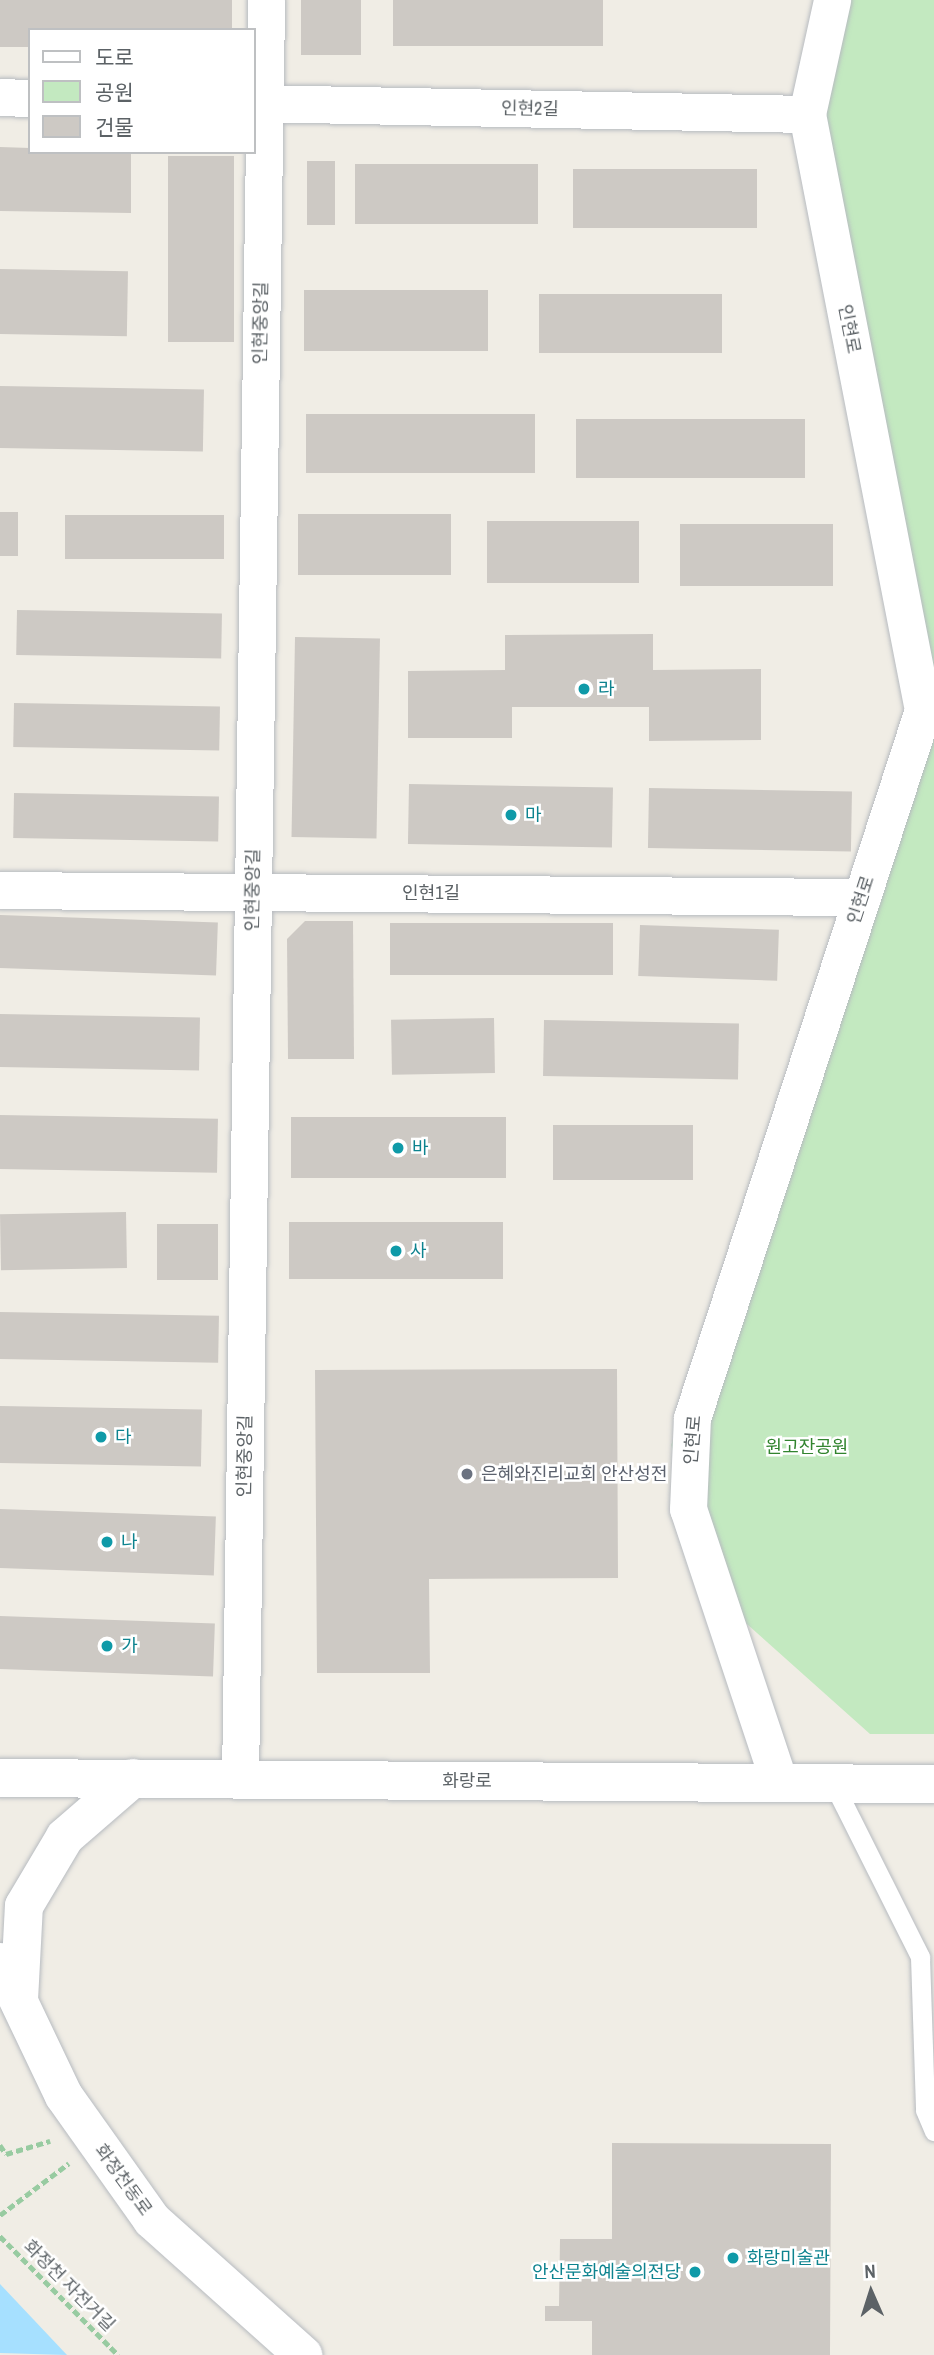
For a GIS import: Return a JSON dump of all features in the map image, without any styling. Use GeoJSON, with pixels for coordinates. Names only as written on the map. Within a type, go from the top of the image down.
{"type":"FeatureCollection","features":[{"type":"Feature","properties":{"kind":"street","name":"인현중앙길"},"geometry":{"type":"LineString","coordinates":[[240,1779],[253,892],[259,103],[266,0]]}},
{"type":"Feature","properties":{"kind":"street","name":"인현로"},"geometry":{"type":"LineString","coordinates":[[779,1782],[688,1509],[692,1418],[923,710],[807,114],[832,0]]}},
{"type":"Feature","properties":{"kind":"street"},"geometry":{"type":"LineString","coordinates":[[0,97],[28,98]]}},
{"type":"Feature","properties":{"kind":"street","name":"인현2길"},"geometry":{"type":"LineString","coordinates":[[259,103],[807,114]]}},
{"type":"Feature","properties":{"kind":"street","name":"인현1길"},"geometry":{"type":"LineString","coordinates":[[0,890],[862,897]]}},
{"type":"Feature","properties":{"kind":"street","name":"화랑로"},"geometry":{"type":"LineString","coordinates":[[0,1778],[934,1784]]}},
{"type":"Feature","properties":{"kind":"street"},"geometry":{"type":"LineString","coordinates":[[19,2002],[24,1906],[65,1837],[133,1778]]}},
{"type":"Feature","properties":{"kind":"street","name":"화정천동로"},"geometry":{"type":"LineString","coordinates":[[0,1962],[64,2096],[152,2220],[303,2355]]}},
{"type":"Feature","properties":{"kind":"lane"},"geometry":{"type":"LineString","coordinates":[[833,1783],[927,1960],[925,2110],[934,2131]]}},
{"type":"Feature","properties":{"kind":"path"},"geometry":{"type":"LineString","coordinates":[[0,2144],[6,2154],[92,2136]]}},
{"type":"Feature","properties":{"kind":"path"},"geometry":{"type":"LineString","coordinates":[[0,2215],[92,2136]]}},
{"type":"Feature","properties":{"kind":"path","name":"화정천 자전거길"},"geometry":{"type":"LineString","coordinates":[[0,2236],[118,2355]]}},
{"type":"Feature","properties":{"kind":"green space","name":"원고잔공원"},"geometry":{"type":"Polygon","coordinates":[[[824,0],[934,0],[934,1734],[870,1734],[729,1608],[671,1445],[704,1362],[908,718],[805,156],[824,0]]]}},
{"type":"Feature","properties":{"kind":"water"},"geometry":{"type":"Polygon","coordinates":[[[0,2284],[67,2355],[0,2353],[0,2284]]]}},
{"type":"Feature","properties":{"kind":"building"},"geometry":{"type":"Polygon","coordinates":[[[0,0],[232,0],[232,28],[28,28],[28,47],[0,47],[0,0]]]}},
{"type":"Feature","properties":{"kind":"building"},"geometry":{"type":"Polygon","coordinates":[[[301,0],[361,0],[361,55],[301,55],[301,0]]]}},
{"type":"Feature","properties":{"kind":"building"},"geometry":{"type":"Polygon","coordinates":[[[393,0],[603,0],[603,46],[393,46],[393,0]]]}},
{"type":"Feature","properties":{"kind":"building"},"geometry":{"type":"Polygon","coordinates":[[[0,147],[28,148],[28,154],[131,154],[131,213],[0,211],[0,147]]]}},
{"type":"Feature","properties":{"kind":"building"},"geometry":{"type":"Polygon","coordinates":[[[168,156],[234,156],[234,342],[168,342],[168,156]]]}},
{"type":"Feature","properties":{"kind":"building"},"geometry":{"type":"Polygon","coordinates":[[[307,161],[335,161],[335,225],[307,225],[307,161]]]}},
{"type":"Feature","properties":{"kind":"building"},"geometry":{"type":"Polygon","coordinates":[[[355,164],[538,164],[538,224],[355,224],[355,164]]]}},
{"type":"Feature","properties":{"kind":"building"},"geometry":{"type":"Polygon","coordinates":[[[573,169],[757,169],[757,228],[573,228],[573,169]]]}},
{"type":"Feature","properties":{"kind":"building"},"geometry":{"type":"Polygon","coordinates":[[[0,269],[128,271],[127,336],[0,334],[0,269]]]}},
{"type":"Feature","properties":{"kind":"building"},"geometry":{"type":"Polygon","coordinates":[[[304,290],[488,290],[488,351],[304,351],[304,290]]]}},
{"type":"Feature","properties":{"kind":"building"},"geometry":{"type":"Polygon","coordinates":[[[539,294],[722,294],[722,353],[539,353],[539,294]]]}},
{"type":"Feature","properties":{"kind":"building"},"geometry":{"type":"Polygon","coordinates":[[[0,386],[204,390],[203,452],[0,448],[0,386]]]}},
{"type":"Feature","properties":{"kind":"building"},"geometry":{"type":"Polygon","coordinates":[[[306,414],[535,414],[535,473],[306,473],[306,414]]]}},
{"type":"Feature","properties":{"kind":"building"},"geometry":{"type":"Polygon","coordinates":[[[576,419],[805,419],[805,478],[576,478],[576,419]]]}},
{"type":"Feature","properties":{"kind":"building"},"geometry":{"type":"Polygon","coordinates":[[[0,512],[18,512],[18,556],[0,556],[0,512]]]}},
{"type":"Feature","properties":{"kind":"building"},"geometry":{"type":"Polygon","coordinates":[[[298,514],[451,514],[451,575],[298,575],[298,514]]]}},
{"type":"Feature","properties":{"kind":"building"},"geometry":{"type":"Polygon","coordinates":[[[65,515],[224,515],[224,559],[65,559],[65,515]]]}},
{"type":"Feature","properties":{"kind":"building"},"geometry":{"type":"Polygon","coordinates":[[[487,521],[639,521],[639,583],[487,583],[487,521]]]}},
{"type":"Feature","properties":{"kind":"building"},"geometry":{"type":"Polygon","coordinates":[[[680,524],[833,524],[833,586],[680,586],[680,524]]]}},
{"type":"Feature","properties":{"kind":"building"},"geometry":{"type":"Polygon","coordinates":[[[17,610],[222,614],[221,659],[16,655],[17,610]]]}},
{"type":"Feature","properties":{"kind":"building","name":"라"},"geometry":{"type":"Polygon","coordinates":[[[653,634],[653,670],[761,669],[761,740],[649,741],[649,707],[512,707],[512,738],[408,738],[408,671],[505,670],[505,635],[653,634]]]}},
{"type":"Feature","properties":{"kind":"building"},"geometry":{"type":"Polygon","coordinates":[[[295,637],[380,638],[376,838],[292,837],[295,637]]]}},
{"type":"Feature","properties":{"kind":"building"},"geometry":{"type":"Polygon","coordinates":[[[14,703],[220,707],[219,751],[13,747],[14,703]]]}},
{"type":"Feature","properties":{"kind":"building","name":"마"},"geometry":{"type":"Polygon","coordinates":[[[409,784],[613,788],[612,848],[408,844],[409,784]]]}},
{"type":"Feature","properties":{"kind":"building"},"geometry":{"type":"Polygon","coordinates":[[[649,788],[852,792],[851,852],[648,848],[649,788]]]}},
{"type":"Feature","properties":{"kind":"building"},"geometry":{"type":"Polygon","coordinates":[[[14,793],[219,797],[218,842],[13,838],[14,793]]]}},
{"type":"Feature","properties":{"kind":"building"},"geometry":{"type":"Polygon","coordinates":[[[0,915],[218,923],[216,976],[0,968],[0,915]]]}},
{"type":"Feature","properties":{"kind":"building"},"geometry":{"type":"Polygon","coordinates":[[[305,921],[353,921],[354,1059],[288,1059],[287,939],[305,921]]]}},
{"type":"Feature","properties":{"kind":"building"},"geometry":{"type":"Polygon","coordinates":[[[390,923],[613,923],[613,975],[390,975],[390,923]]]}},
{"type":"Feature","properties":{"kind":"building"},"geometry":{"type":"Polygon","coordinates":[[[640,925],[779,930],[777,981],[638,976],[640,925]]]}},
{"type":"Feature","properties":{"kind":"building"},"geometry":{"type":"Polygon","coordinates":[[[0,1014],[200,1017],[199,1070],[0,1067],[0,1014]]]}},
{"type":"Feature","properties":{"kind":"building"},"geometry":{"type":"Polygon","coordinates":[[[494,1018],[495,1073],[392,1075],[391,1020],[494,1018]]]}},
{"type":"Feature","properties":{"kind":"building"},"geometry":{"type":"Polygon","coordinates":[[[544,1020],[739,1023],[738,1079],[543,1076],[544,1020]]]}},
{"type":"Feature","properties":{"kind":"building"},"geometry":{"type":"Polygon","coordinates":[[[0,1115],[218,1119],[217,1173],[0,1169],[0,1115]]]}},
{"type":"Feature","properties":{"kind":"building","name":"바"},"geometry":{"type":"Polygon","coordinates":[[[291,1117],[506,1117],[506,1178],[291,1178],[291,1117]]]}},
{"type":"Feature","properties":{"kind":"building"},"geometry":{"type":"Polygon","coordinates":[[[553,1125],[693,1125],[693,1180],[553,1180],[553,1125]]]}},
{"type":"Feature","properties":{"kind":"building"},"geometry":{"type":"Polygon","coordinates":[[[126,1212],[127,1268],[1,1270],[0,1214],[126,1212]]]}},
{"type":"Feature","properties":{"kind":"building","name":"사"},"geometry":{"type":"Polygon","coordinates":[[[289,1222],[503,1222],[503,1279],[289,1279],[289,1222]]]}},
{"type":"Feature","properties":{"kind":"building"},"geometry":{"type":"Polygon","coordinates":[[[157,1224],[218,1224],[218,1280],[157,1280],[157,1224]]]}},
{"type":"Feature","properties":{"kind":"building"},"geometry":{"type":"Polygon","coordinates":[[[0,1312],[219,1316],[218,1363],[0,1359],[0,1312]]]}},
{"type":"Feature","properties":{"kind":"building","name":"은혜와진리교회 안산성전"},"geometry":{"type":"Polygon","coordinates":[[[617,1369],[618,1578],[429,1579],[430,1673],[317,1673],[315,1370],[617,1369]]]}},
{"type":"Feature","properties":{"kind":"building","name":"다"},"geometry":{"type":"Polygon","coordinates":[[[0,1406],[202,1410],[201,1467],[0,1463],[0,1406]]]}},
{"type":"Feature","properties":{"kind":"building","name":"나"},"geometry":{"type":"Polygon","coordinates":[[[0,1509],[216,1517],[214,1576],[0,1568],[0,1509]]]}},
{"type":"Feature","properties":{"kind":"building","name":"가"},"geometry":{"type":"Polygon","coordinates":[[[0,1616],[215,1624],[213,1676],[0,1669],[0,1616]]]}},
{"type":"Feature","properties":{"kind":"building","name":"안산문화예술의전당"},"geometry":{"type":"Polygon","coordinates":[[[612,2143],[831,2144],[830,2355],[592,2355],[592,2321],[545,2321],[545,2306],[559,2306],[560,2239],[612,2239],[612,2143]]]}},
{"type":"Feature","properties":{"kind":"place","name":"라"},"geometry":{"type":"Point","coordinates":[584,689]}},
{"type":"Feature","properties":{"kind":"place","name":"마"},"geometry":{"type":"Point","coordinates":[511,815]}},
{"type":"Feature","properties":{"kind":"place","name":"바"},"geometry":{"type":"Point","coordinates":[398,1148]}},
{"type":"Feature","properties":{"kind":"place","name":"사"},"geometry":{"type":"Point","coordinates":[396,1251]}},
{"type":"Feature","properties":{"kind":"place","name":"다"},"geometry":{"type":"Point","coordinates":[101,1437]}},
{"type":"Feature","properties":{"kind":"place","name":"은혜와진리교회 안산성전"},"geometry":{"type":"Point","coordinates":[467,1474]}},
{"type":"Feature","properties":{"kind":"place","name":"나"},"geometry":{"type":"Point","coordinates":[107,1542]}},
{"type":"Feature","properties":{"kind":"place","name":"가"},"geometry":{"type":"Point","coordinates":[107,1646]}},
{"type":"Feature","properties":{"kind":"place","name":"화랑미술관"},"geometry":{"type":"Point","coordinates":[733,2258]}},
{"type":"Feature","properties":{"kind":"place","name":"안산문화예술의전당"},"geometry":{"type":"Point","coordinates":[695,2272]}}]}
